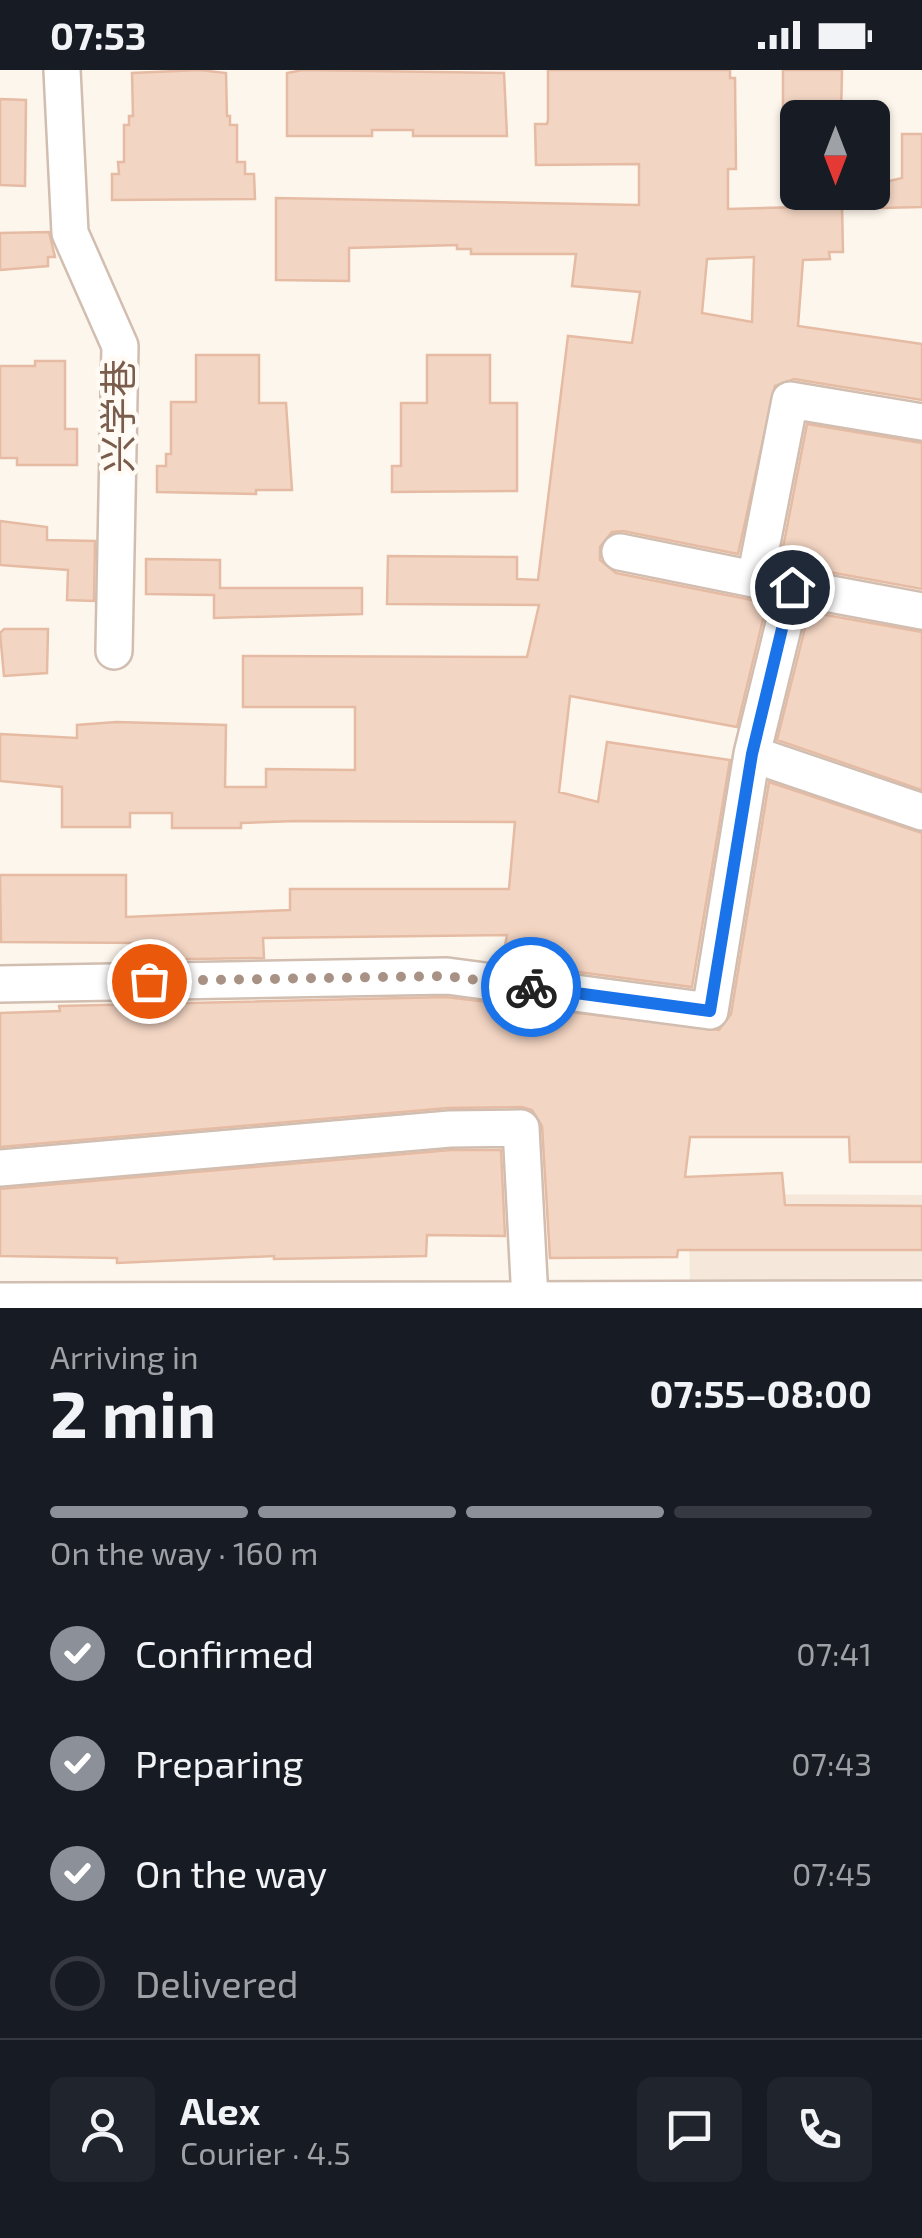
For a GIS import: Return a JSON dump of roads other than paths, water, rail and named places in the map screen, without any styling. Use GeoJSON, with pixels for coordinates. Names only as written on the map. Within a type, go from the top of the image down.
{"type":"FeatureCollection","features":[{"type":"Feature","properties":{"kind":"street","name":"兴学巷"},"geometry":{"type":"LineString","coordinates":[[62,70],[70,234],[120,346],[114,652]]}},
{"type":"Feature","properties":{"kind":"street"},"geometry":{"type":"LineString","coordinates":[[755,579],[790,400],[922,422]]}},
{"type":"Feature","properties":{"kind":"street"},"geometry":{"type":"LineString","coordinates":[[620,552],[922,611]]}},
{"type":"Feature","properties":{"kind":"street"},"geometry":{"type":"LineString","coordinates":[[0,984],[446,976],[710,1011],[752,754],[792,587]]}},
{"type":"Feature","properties":{"kind":"street"},"geometry":{"type":"LineString","coordinates":[[752,754],[922,812]]}},
{"type":"Feature","properties":{"kind":"street"},"geometry":{"type":"LineString","coordinates":[[0,1168],[450,1129],[521,1128],[530,1300]]}},
{"type":"Feature","properties":{"kind":"street"},"geometry":{"type":"LineString","coordinates":[[0,1301],[922,1299]]}}]}
